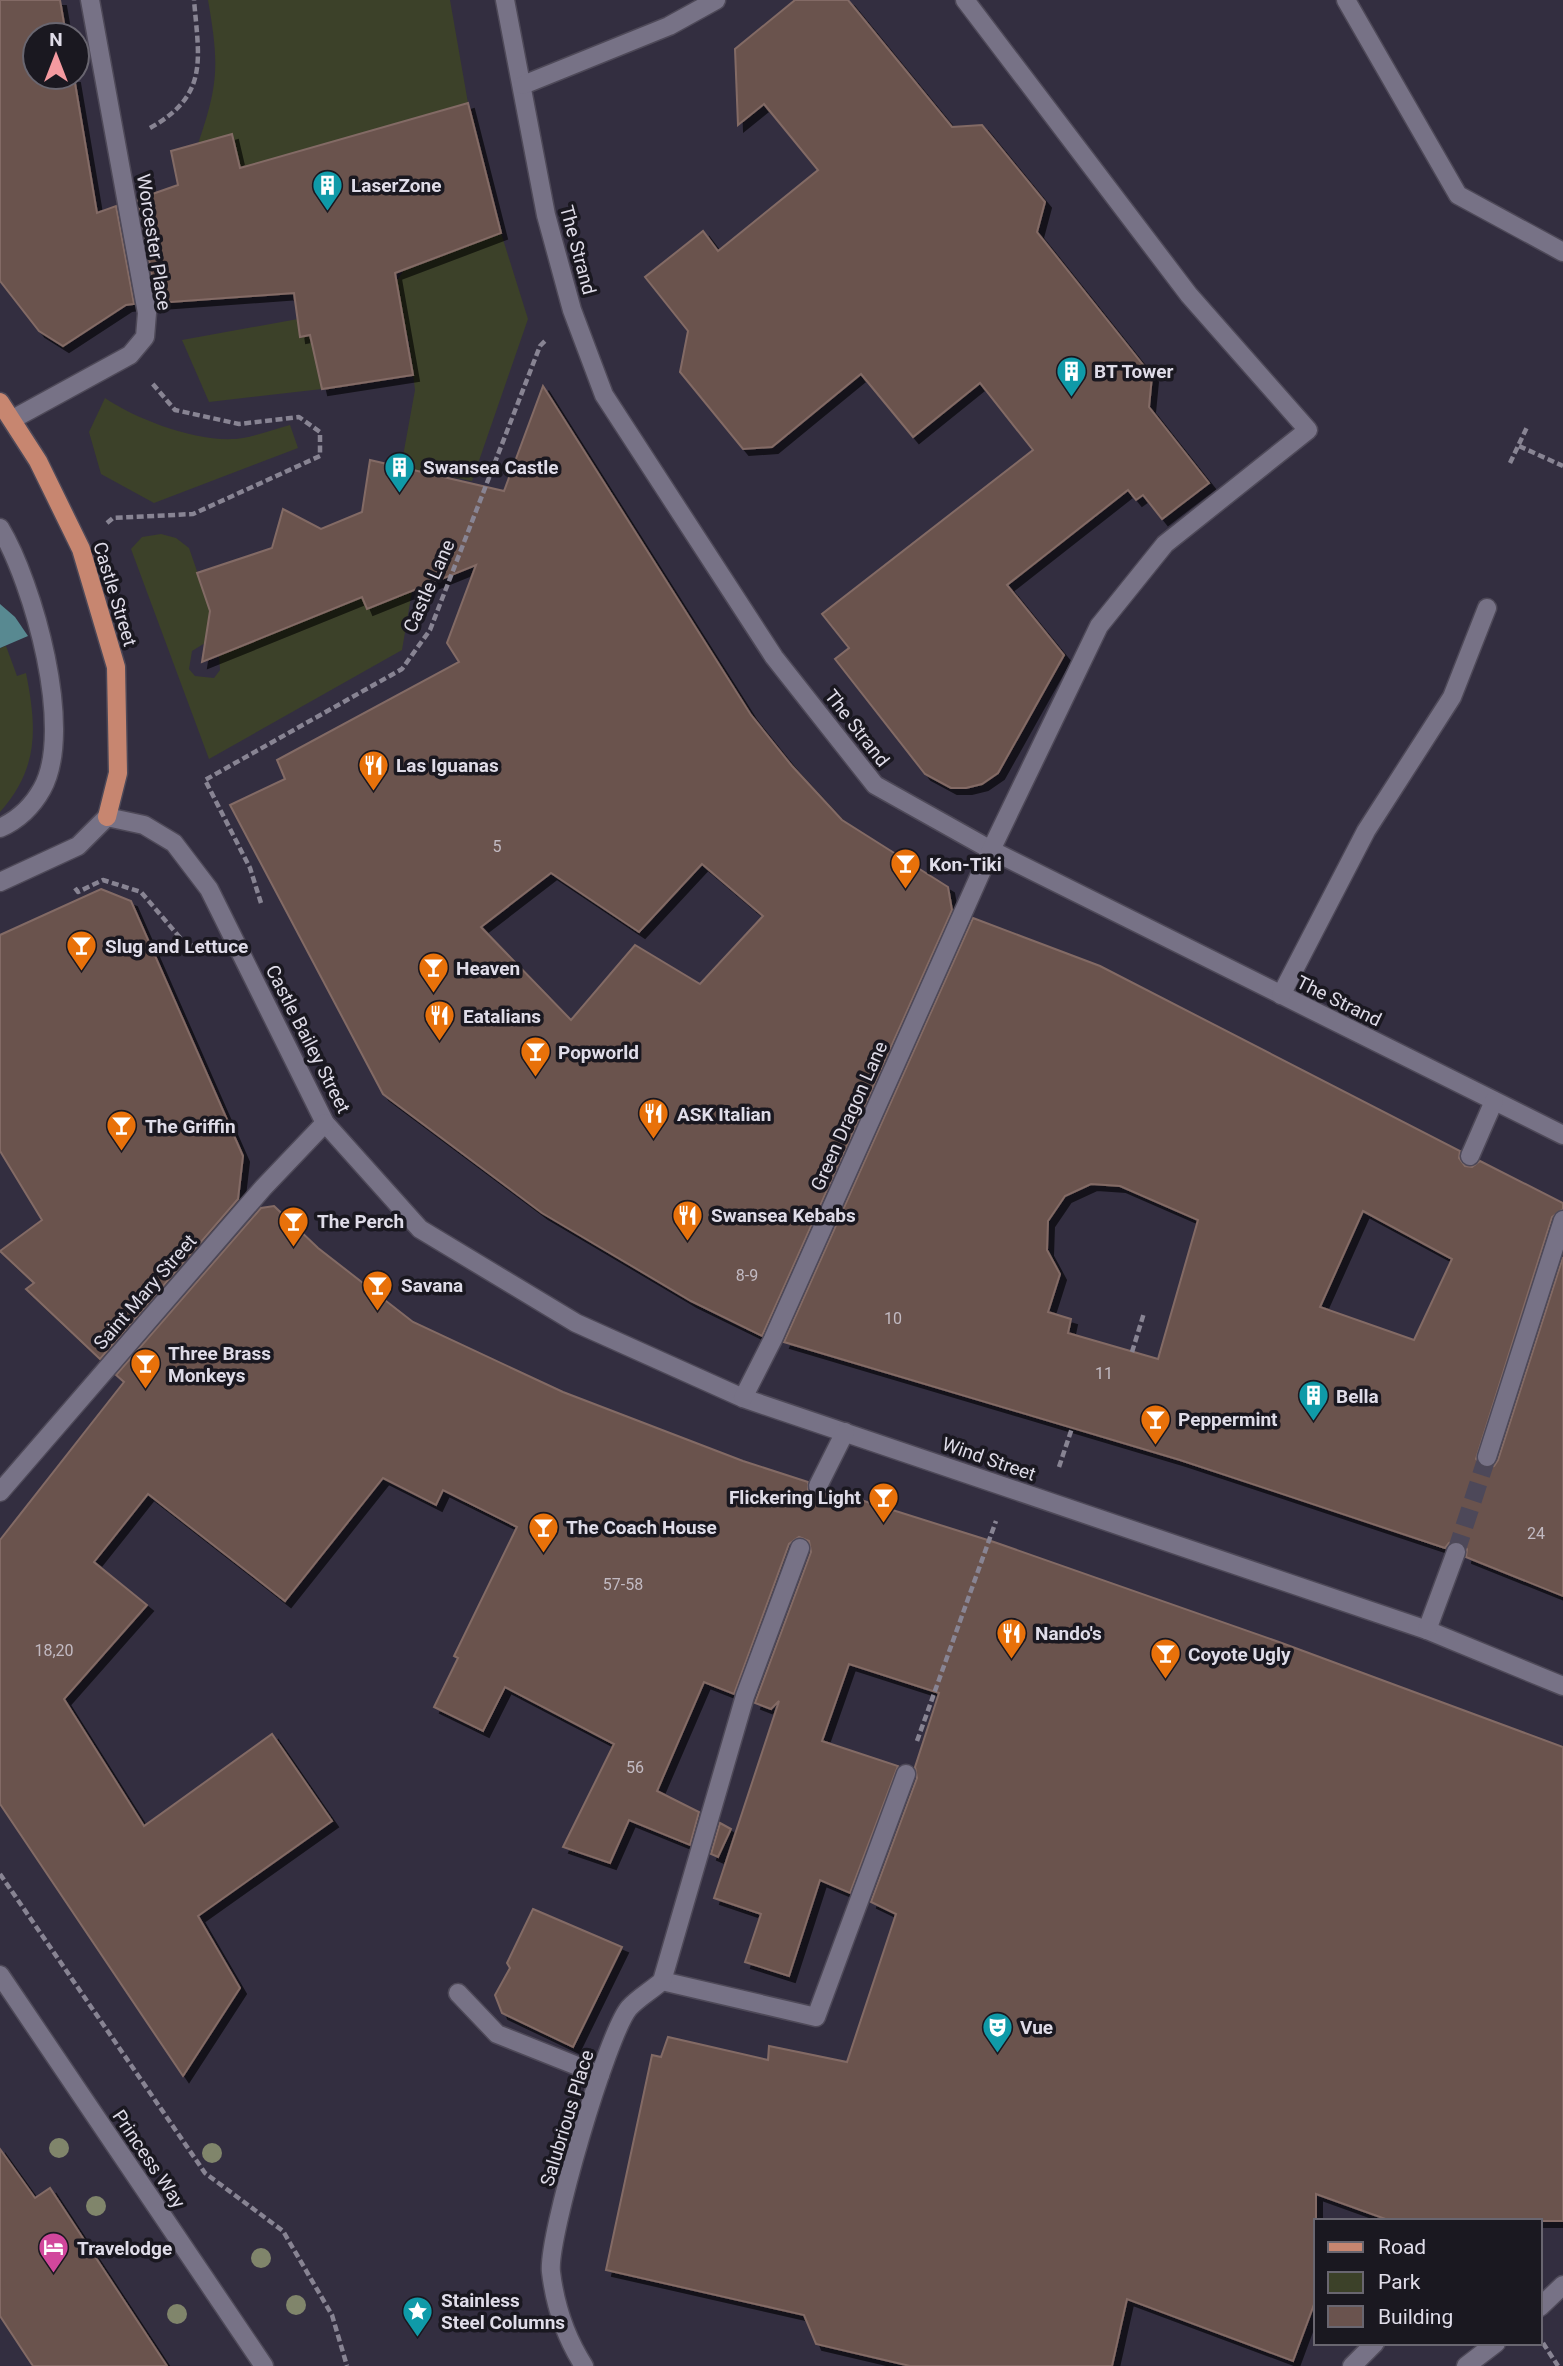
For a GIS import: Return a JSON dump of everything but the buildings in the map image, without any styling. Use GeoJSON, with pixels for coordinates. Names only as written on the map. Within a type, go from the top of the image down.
{"type":"FeatureCollection","features":[{"type":"Feature","properties":{"kind":"main road","name":"Castle Street"},"geometry":{"type":"LineString","coordinates":[[0,402],[38,461],[81,549],[116,667],[118,773],[107,817]]}},
{"type":"Feature","properties":{"kind":"street","name":"Worcester Place"},"geometry":{"type":"LineString","coordinates":[[90,0],[147,313],[145,337],[130,355]]}},
{"type":"Feature","properties":{"kind":"street","name":"The Strand"},"geometry":{"type":"LineString","coordinates":[[505,0],[546,215],[572,310],[604,395],[774,657],[875,785],[991,850],[1563,1136]]}},
{"type":"Feature","properties":{"kind":"street"},"geometry":{"type":"LineString","coordinates":[[523,85],[669,26],[716,0]]}},
{"type":"Feature","properties":{"kind":"street","name":"Green Dragon Lane"},"geometry":{"type":"LineString","coordinates":[[743,1398],[773,1339],[991,850],[1099,626],[1165,544],[1308,430],[1189,295],[965,0]]}},
{"type":"Feature","properties":{"kind":"street"},"geometry":{"type":"LineString","coordinates":[[1346,0],[1458,195],[1563,252]]}},
{"type":"Feature","properties":{"kind":"street"},"geometry":{"type":"LineString","coordinates":[[13,419],[130,355]]}},
{"type":"Feature","properties":{"kind":"street"},"geometry":{"type":"LineString","coordinates":[[0,528],[10,544],[39,622],[54,708],[50,759],[43,789],[18,820],[0,828]]}},
{"type":"Feature","properties":{"kind":"street"},"geometry":{"type":"LineString","coordinates":[[1280,995],[1366,831],[1452,697],[1487,608]]}},
{"type":"Feature","properties":{"kind":"street"},"geometry":{"type":"LineString","coordinates":[[0,882],[78,846],[107,817]]}},
{"type":"Feature","properties":{"kind":"street","name":"Castle Bailey Street"},"geometry":{"type":"LineString","coordinates":[[107,817],[144,825],[174,843],[209,889],[325,1123],[420,1229]]}},
{"type":"Feature","properties":{"kind":"street"},"geometry":{"type":"LineString","coordinates":[[1470,1156],[1494,1101]]}},
{"type":"Feature","properties":{"kind":"street","name":"Saint Mary Street"},"geometry":{"type":"LineString","coordinates":[[0,1492],[263,1188],[325,1123]]}},
{"type":"Feature","properties":{"kind":"street"},"geometry":{"type":"LineString","coordinates":[[1487,1457],[1563,1220]]}},
{"type":"Feature","properties":{"kind":"street","name":"Wind Street"},"geometry":{"type":"LineString","coordinates":[[420,1229],[576,1323],[743,1398],[1427,1630],[1563,1686]]}},
{"type":"Feature","properties":{"kind":"street"},"geometry":{"type":"LineString","coordinates":[[818,1486],[845,1432]]}},
{"type":"Feature","properties":{"kind":"street"},"geometry":{"type":"LineString","coordinates":[[800,1548],[745,1696],[662,1981],[816,2017],[906,1774]]}},
{"type":"Feature","properties":{"kind":"street"},"geometry":{"type":"LineString","coordinates":[[1427,1630],[1456,1552]]}},
{"type":"Feature","properties":{"kind":"street","name":"Princess Way"},"geometry":{"type":"LineString","coordinates":[[0,1975],[264,2366]]}},
{"type":"Feature","properties":{"kind":"street","name":"Salubrious Place"},"geometry":{"type":"LineString","coordinates":[[584,2366],[568,2341],[551,2270],[558,2218],[600,2075],[628,2009],[662,1981]]}},
{"type":"Feature","properties":{"kind":"street"},"geometry":{"type":"LineString","coordinates":[[458,1993],[498,2034],[600,2075]]}},
{"type":"Feature","properties":{"kind":"street"},"geometry":{"type":"LineString","coordinates":[[1542,2305],[1563,2285]]}},
{"type":"Feature","properties":{"kind":"street"},"geometry":{"type":"LineString","coordinates":[[1352,2366],[1374,2345]]}},
{"type":"Feature","properties":{"kind":"street"},"geometry":{"type":"LineString","coordinates":[[1466,2366],[1493,2345]]}},
{"type":"Feature","properties":{"kind":"path"},"geometry":{"type":"LineString","coordinates":[[116,138],[140,134],[170,117],[190,97],[199,59],[194,0]]}},
{"type":"Feature","properties":{"kind":"path","name":"Castle Lane"},"geometry":{"type":"LineString","coordinates":[[205,780],[402,669],[430,630],[540,346],[572,310]]}},
{"type":"Feature","properties":{"kind":"path"},"geometry":{"type":"LineString","coordinates":[[81,549],[113,518],[193,514],[320,456],[320,432],[299,417],[239,424],[175,411],[130,355]]}},
{"type":"Feature","properties":{"kind":"path"},"geometry":{"type":"LineString","coordinates":[[1510,463],[1528,425]]}},
{"type":"Feature","properties":{"kind":"path"},"geometry":{"type":"LineString","coordinates":[[1518,446],[1563,466]]}},
{"type":"Feature","properties":{"kind":"path"},"geometry":{"type":"LineString","coordinates":[[1132,1352],[1144,1313]]}},
{"type":"Feature","properties":{"kind":"path"},"geometry":{"type":"LineString","coordinates":[[906,1774],[1009,1488]]}},
{"type":"Feature","properties":{"kind":"path"},"geometry":{"type":"LineString","coordinates":[[0,1874],[205,2173],[284,2231],[332,2315],[347,2366]]}},
{"type":"Feature","properties":{"kind":"path"},"geometry":{"type":"LineString","coordinates":[[1542,2343],[1558,2366]]}},
{"type":"Feature","properties":{"kind":"green space"},"geometry":{"type":"Polygon","coordinates":[[[208,0],[450,0],[468,103],[240,168],[198,144],[210,105],[215,73],[214,40],[208,0]]]}},
{"type":"Feature","properties":{"kind":"green space"},"geometry":{"type":"Polygon","coordinates":[[[501,233],[528,319],[472,481],[401,467],[415,390],[409,342],[394,285],[404,270],[501,233]]]}},
{"type":"Feature","properties":{"kind":"green space"},"geometry":{"type":"Polygon","coordinates":[[[298,319],[310,335],[322,389],[209,402],[182,340],[298,319]]]}},
{"type":"Feature","properties":{"kind":"green space"},"geometry":{"type":"Polygon","coordinates":[[[105,398],[152,422],[209,438],[243,438],[290,425],[298,448],[154,503],[101,474],[89,432],[105,398]]]}},
{"type":"Feature","properties":{"kind":"green space"},"geometry":{"type":"Polygon","coordinates":[[[161,534],[176,538],[189,548],[216,626],[205,643],[192,651],[189,669],[195,676],[214,678],[220,670],[219,655],[362,597],[367,609],[412,591],[402,650],[209,759],[131,549],[142,537],[161,534]]]}},
{"type":"Feature","properties":{"kind":"green space"},"geometry":{"type":"Polygon","coordinates":[[[6,646],[17,676],[26,673],[33,730],[32,747],[22,779],[0,812],[0,648],[6,646]]]}},
{"type":"Feature","properties":{"kind":"shaded area"},"geometry":{"type":"Polygon","coordinates":[[[0,604],[15,617],[28,636],[0,648],[0,604]]]}},
{"type":"Feature","properties":{"kind":"tunnel"},"geometry":{"type":"LineString","coordinates":[[1456,1552],[1487,1457]]}},
{"type":"Feature","properties":{"kind":"place","name":"LaserZone"},"geometry":{"type":"Point","coordinates":[328,212]}},
{"type":"Feature","properties":{"kind":"place","name":"BT Tower"},"geometry":{"type":"Point","coordinates":[1071,398]}},
{"type":"Feature","properties":{"kind":"place","name":"Swansea Castle"},"geometry":{"type":"Point","coordinates":[400,494]}},
{"type":"Feature","properties":{"kind":"place","name":"Las Iguanas"},"geometry":{"type":"Point","coordinates":[373,792]}},
{"type":"Feature","properties":{"kind":"place","name":"Kon-Tiki"},"geometry":{"type":"Point","coordinates":[906,891]}},
{"type":"Feature","properties":{"kind":"place","name":"Slug and Lettuce"},"geometry":{"type":"Point","coordinates":[82,973]}},
{"type":"Feature","properties":{"kind":"place","name":"Heaven"},"geometry":{"type":"Point","coordinates":[433,995]}},
{"type":"Feature","properties":{"kind":"place","name":"Eatalians"},"geometry":{"type":"Point","coordinates":[440,1043]}},
{"type":"Feature","properties":{"kind":"place","name":"Popworld"},"geometry":{"type":"Point","coordinates":[535,1079]}},
{"type":"Feature","properties":{"kind":"place","name":"ASK Italian"},"geometry":{"type":"Point","coordinates":[654,1141]}},
{"type":"Feature","properties":{"kind":"place","name":"The Griffin"},"geometry":{"type":"Point","coordinates":[122,1153]}},
{"type":"Feature","properties":{"kind":"place","name":"Swansea Kebabs"},"geometry":{"type":"Point","coordinates":[688,1242]}},
{"type":"Feature","properties":{"kind":"place","name":"The Perch"},"geometry":{"type":"Point","coordinates":[294,1248]}},
{"type":"Feature","properties":{"kind":"place","name":"Savana"},"geometry":{"type":"Point","coordinates":[378,1312]}},
{"type":"Feature","properties":{"kind":"place","name":"Three Brass Monkeys"},"geometry":{"type":"Point","coordinates":[145,1391]}},
{"type":"Feature","properties":{"kind":"place","name":"Bella"},"geometry":{"type":"Point","coordinates":[1313,1423]}},
{"type":"Feature","properties":{"kind":"place","name":"Peppermint"},"geometry":{"type":"Point","coordinates":[1155,1446]}},
{"type":"Feature","properties":{"kind":"place","name":"Flickering Light"},"geometry":{"type":"Point","coordinates":[884,1524]}},
{"type":"Feature","properties":{"kind":"place","name":"The Coach House"},"geometry":{"type":"Point","coordinates":[543,1554]}},
{"type":"Feature","properties":{"kind":"place","name":"Nando's"},"geometry":{"type":"Point","coordinates":[1012,1660]}},
{"type":"Feature","properties":{"kind":"place","name":"Coyote Ugly"},"geometry":{"type":"Point","coordinates":[1165,1681]}},
{"type":"Feature","properties":{"kind":"place","name":"Vue"},"geometry":{"type":"Point","coordinates":[997,2054]}},
{"type":"Feature","properties":{"kind":"place","name":"Travelodge"},"geometry":{"type":"Point","coordinates":[54,2275]}},
{"type":"Feature","properties":{"kind":"place","name":"Stainless Steel Columns"},"geometry":{"type":"Point","coordinates":[418,2338]}}]}
